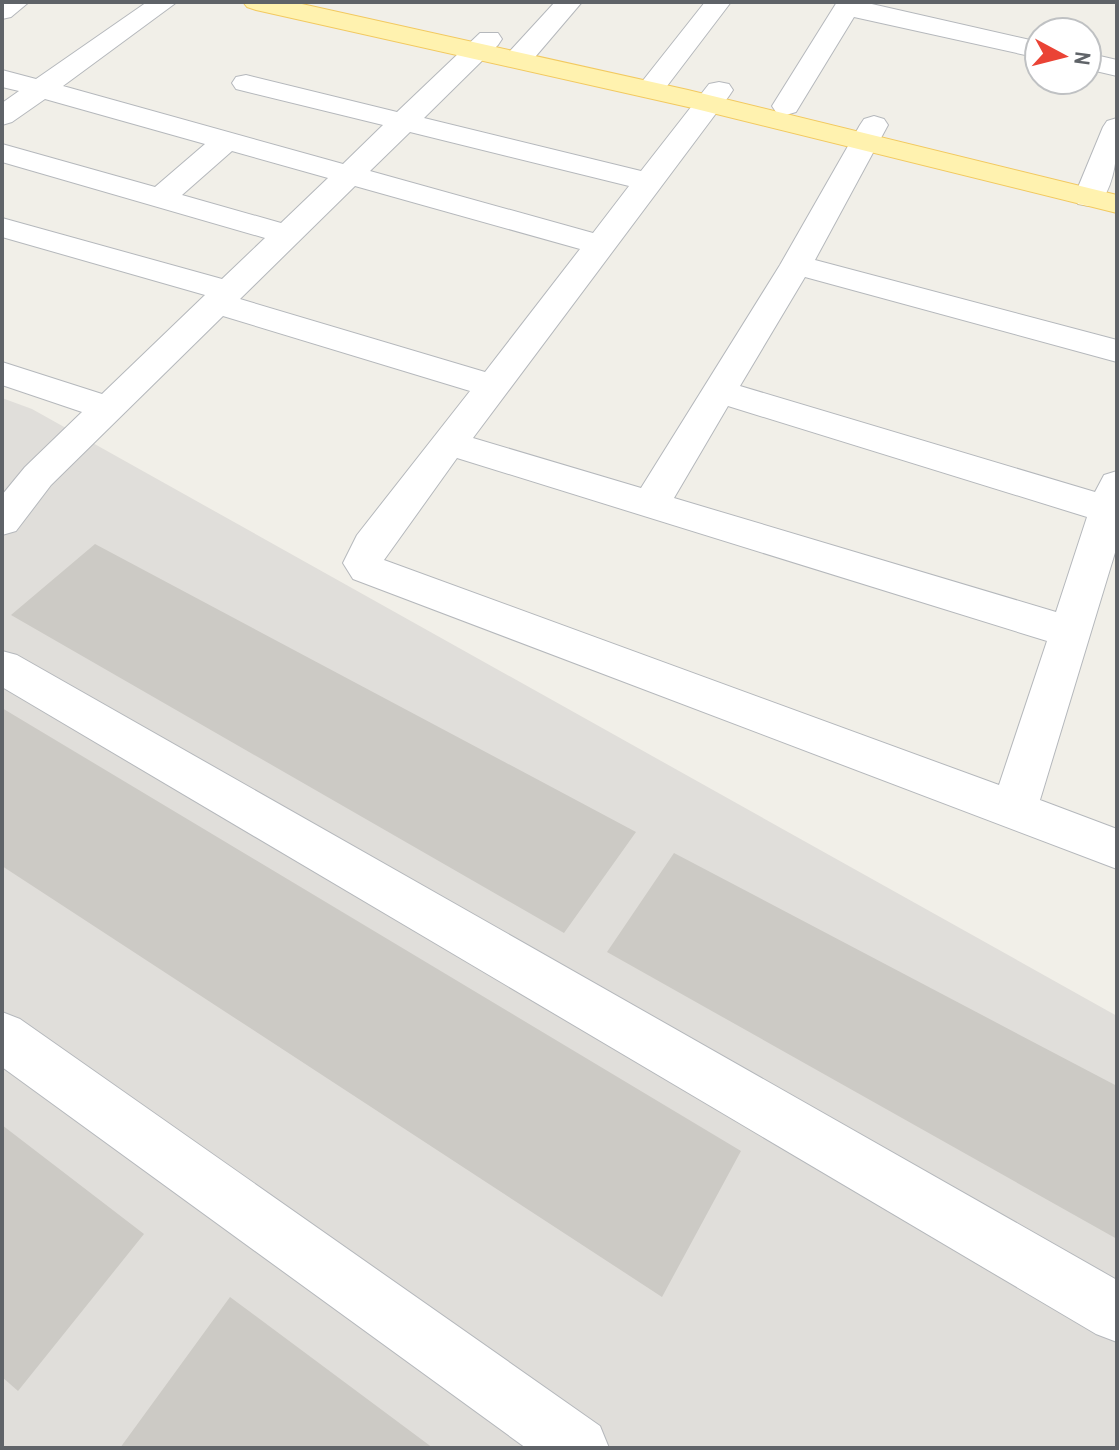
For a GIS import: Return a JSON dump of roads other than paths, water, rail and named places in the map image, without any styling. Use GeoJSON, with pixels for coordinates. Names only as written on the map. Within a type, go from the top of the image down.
{"type":"FeatureCollection","features":[{"type":"Feature","properties":{"kind":"main road"},"geometry":{"type":"LineString","coordinates":[[256,2],[483,43]]}},
{"type":"Feature","properties":{"kind":"main road"},"geometry":{"type":"LineString","coordinates":[[316,2],[870,132],[1105,192]]}},
{"type":"Feature","properties":{"kind":"main road"},"geometry":{"type":"LineString","coordinates":[[715,96],[786,106],[870,132]]}},
{"type":"Feature","properties":{"kind":"street"},"geometry":{"type":"LineString","coordinates":[[2,11],[16,2]]}},
{"type":"Feature","properties":{"kind":"street"},"geometry":{"type":"LineString","coordinates":[[2,116],[164,2]]}},
{"type":"Feature","properties":{"kind":"street"},"geometry":{"type":"LineString","coordinates":[[524,52],[569,2]]}},
{"type":"Feature","properties":{"kind":"street"},"geometry":{"type":"LineString","coordinates":[[656,83],[718,2]]}},
{"type":"Feature","properties":{"kind":"street"},"geometry":{"type":"LineString","coordinates":[[786,106],[848,5],[986,26],[1023,43]]}},
{"type":"Feature","properties":{"kind":"street"},"geometry":{"type":"LineString","coordinates":[[2,521],[38,476],[483,43]]}},
{"type":"Feature","properties":{"kind":"street"},"geometry":{"type":"LineString","coordinates":[[2,78],[601,245]]}},
{"type":"Feature","properties":{"kind":"street"},"geometry":{"type":"LineString","coordinates":[[246,83],[649,182]]}},
{"type":"Feature","properties":{"kind":"street"},"geometry":{"type":"LineString","coordinates":[[715,96],[371,545],[363,563],[367,569],[1117,849]]}},
{"type":"Feature","properties":{"kind":"street"},"geometry":{"type":"LineString","coordinates":[[1105,192],[1117,127]]}},
{"type":"Feature","properties":{"kind":"street"},"geometry":{"type":"LineString","coordinates":[[651,504],[796,265],[870,132]]}},
{"type":"Feature","properties":{"kind":"street"},"geometry":{"type":"LineString","coordinates":[[160,198],[225,142]]}},
{"type":"Feature","properties":{"kind":"street"},"geometry":{"type":"LineString","coordinates":[[2,153],[286,234]]}},
{"type":"Feature","properties":{"kind":"street"},"geometry":{"type":"LineString","coordinates":[[2,227],[493,386]]}},
{"type":"Feature","properties":{"kind":"street"},"geometry":{"type":"LineString","coordinates":[[796,265],[1117,351]]}},
{"type":"Feature","properties":{"kind":"street"},"geometry":{"type":"LineString","coordinates":[[2,373],[108,408]]}},
{"type":"Feature","properties":{"kind":"street"},"geometry":{"type":"LineString","coordinates":[[718,391],[1113,497],[1014,810]]}},
{"type":"Feature","properties":{"kind":"street"},"geometry":{"type":"LineString","coordinates":[[449,443],[1070,632]]}},
{"type":"Feature","properties":{"kind":"street"},"geometry":{"type":"LineString","coordinates":[[2,667],[1117,1313]]}},
{"type":"Feature","properties":{"kind":"street"},"geometry":{"type":"LineString","coordinates":[[2,1036],[578,1448]]}}]}
